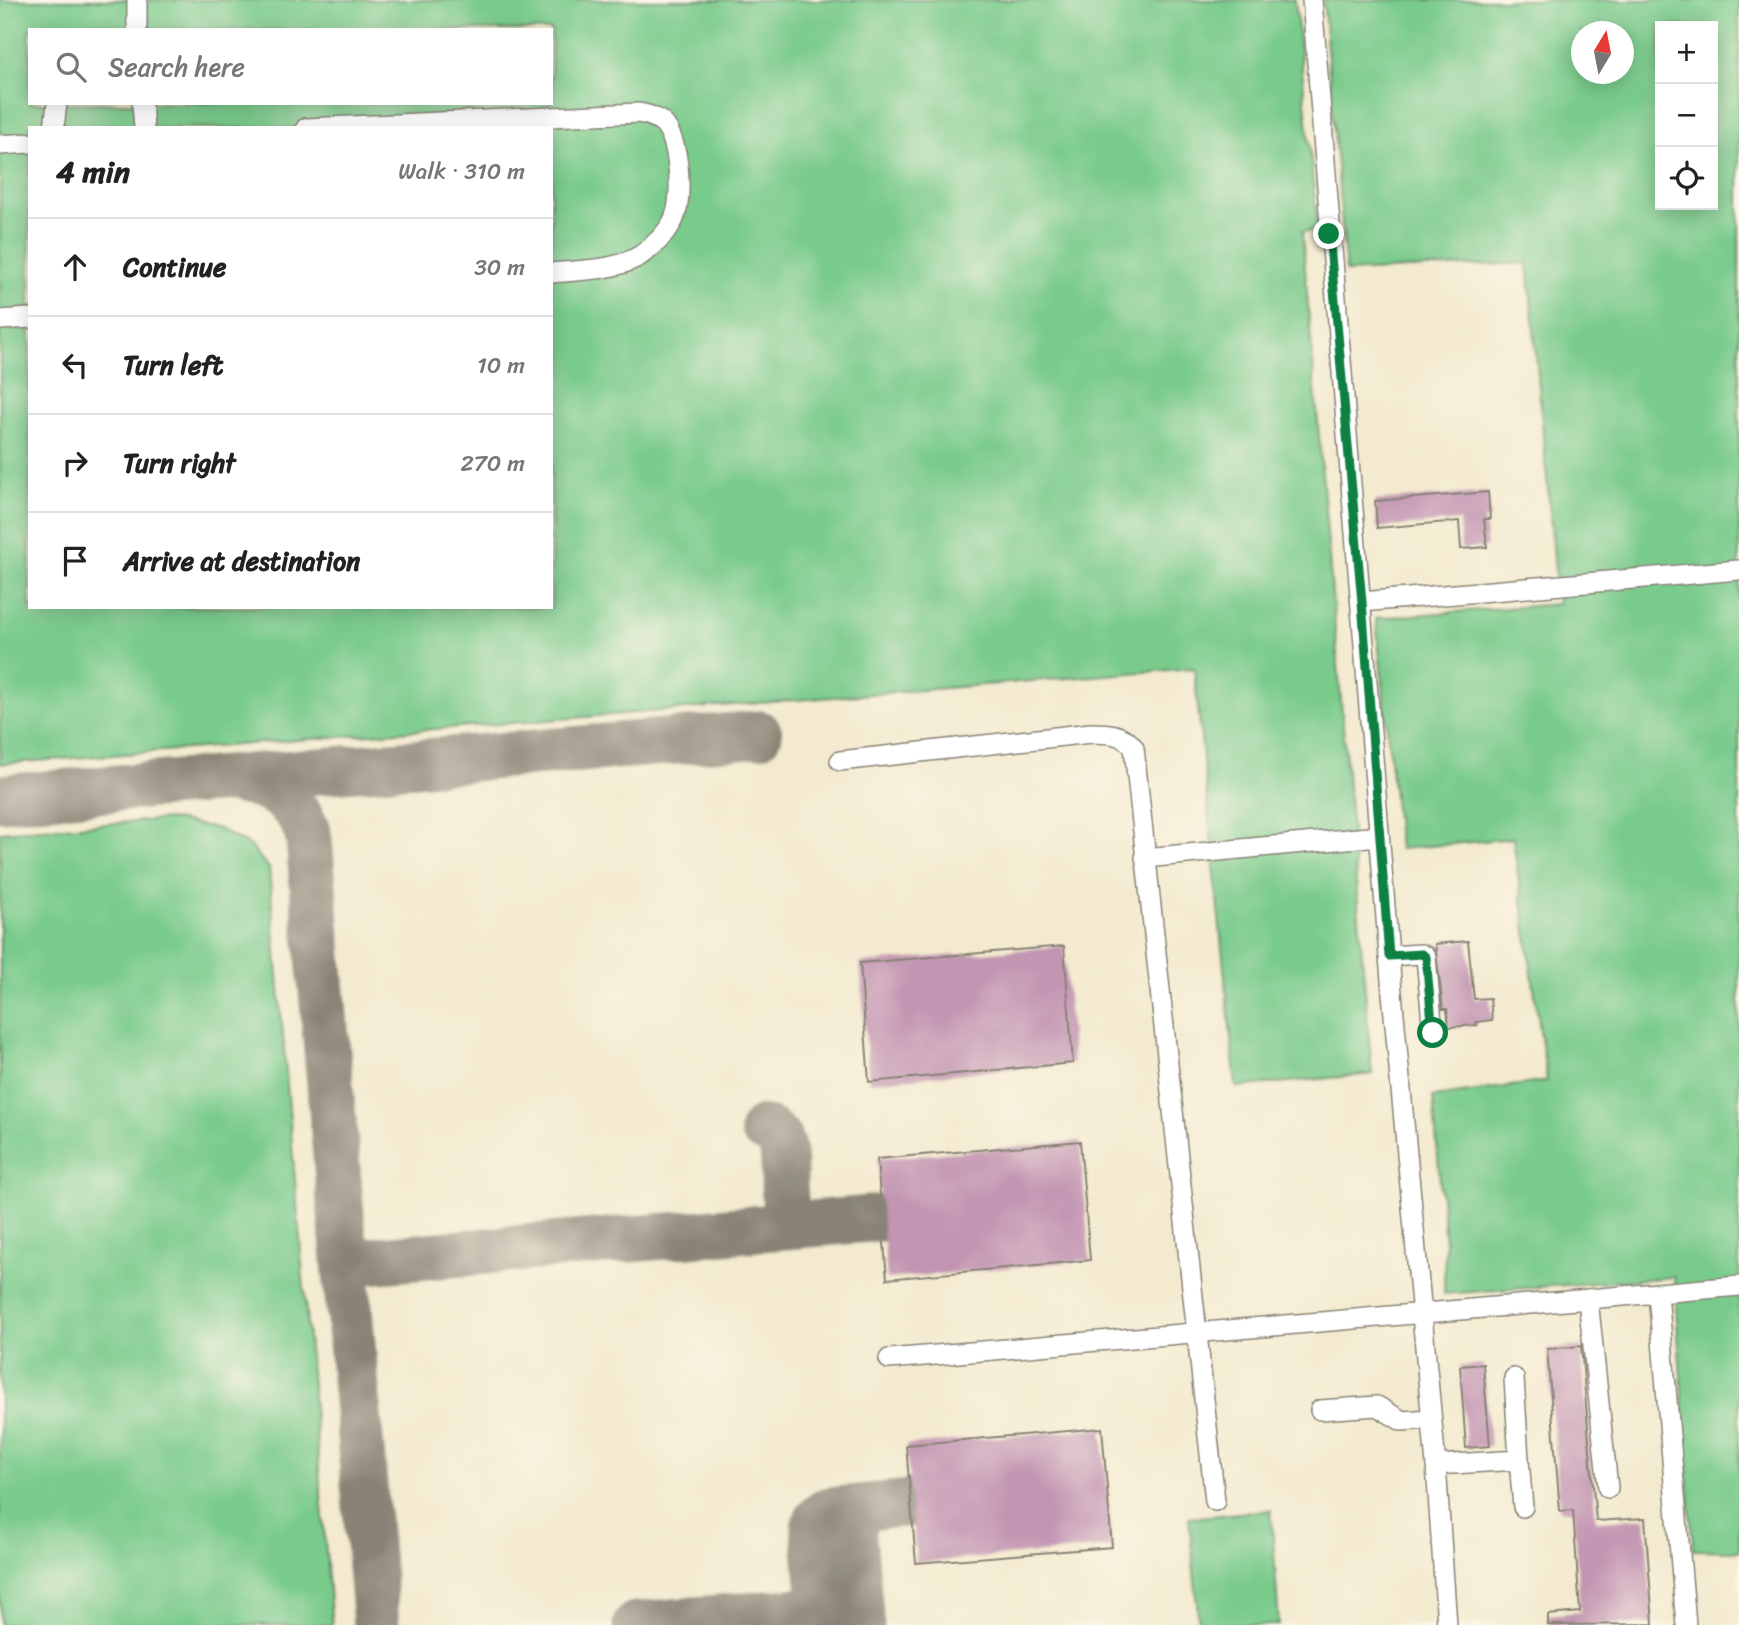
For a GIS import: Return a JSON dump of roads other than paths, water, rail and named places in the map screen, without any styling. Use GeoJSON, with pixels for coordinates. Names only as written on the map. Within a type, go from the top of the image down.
{"type":"FeatureCollection","features":[{"type":"Feature","properties":{"kind":"lane"},"geometry":{"type":"LineString","coordinates":[[136,0],[137,28]]}},
{"type":"Feature","properties":{"kind":"lane"},"geometry":{"type":"LineString","coordinates":[[1311,0],[1389,956],[1436,1465],[1447,1625]]}},
{"type":"Feature","properties":{"kind":"lane"},"geometry":{"type":"LineString","coordinates":[[54,126],[57,105]]}},
{"type":"Feature","properties":{"kind":"lane"},"geometry":{"type":"LineString","coordinates":[[142,105],[144,126]]}},
{"type":"Feature","properties":{"kind":"lane"},"geometry":{"type":"LineString","coordinates":[[350,126],[639,113],[652,116],[664,124],[673,141],[677,166],[677,208],[671,225],[643,254],[632,260],[595,269],[553,273]]}},
{"type":"Feature","properties":{"kind":"lane"},"geometry":{"type":"LineString","coordinates":[[0,145],[28,143]]}},
{"type":"Feature","properties":{"kind":"lane"},"geometry":{"type":"LineString","coordinates":[[0,320],[28,318]]}},
{"type":"Feature","properties":{"kind":"lane"},"geometry":{"type":"LineString","coordinates":[[1362,602],[1739,570]]}},
{"type":"Feature","properties":{"kind":"lane"},"geometry":{"type":"LineString","coordinates":[[840,761],[1091,733],[1121,736],[1130,742],[1133,748],[1215,1501]]}},
{"type":"Feature","properties":{"kind":"lane"},"geometry":{"type":"LineString","coordinates":[[1145,859],[1379,836]]}},
{"type":"Feature","properties":{"kind":"lane"},"geometry":{"type":"LineString","coordinates":[[1389,956],[1422,954],[1426,957],[1433,1033]]}},
{"type":"Feature","properties":{"kind":"lane"},"geometry":{"type":"LineString","coordinates":[[889,1360],[1739,1286]]}},
{"type":"Feature","properties":{"kind":"lane"},"geometry":{"type":"LineString","coordinates":[[1658,1293],[1686,1625]]}},
{"type":"Feature","properties":{"kind":"lane"},"geometry":{"type":"LineString","coordinates":[[1588,1299],[1608,1488]]}},
{"type":"Feature","properties":{"kind":"lane"},"geometry":{"type":"LineString","coordinates":[[1514,1378],[1523,1507]]}},
{"type":"Feature","properties":{"kind":"lane"},"geometry":{"type":"LineString","coordinates":[[1320,1410],[1377,1406],[1402,1420],[1431,1419]]}},
{"type":"Feature","properties":{"kind":"lane"},"geometry":{"type":"LineString","coordinates":[[1436,1465],[1519,1460]]}}]}
